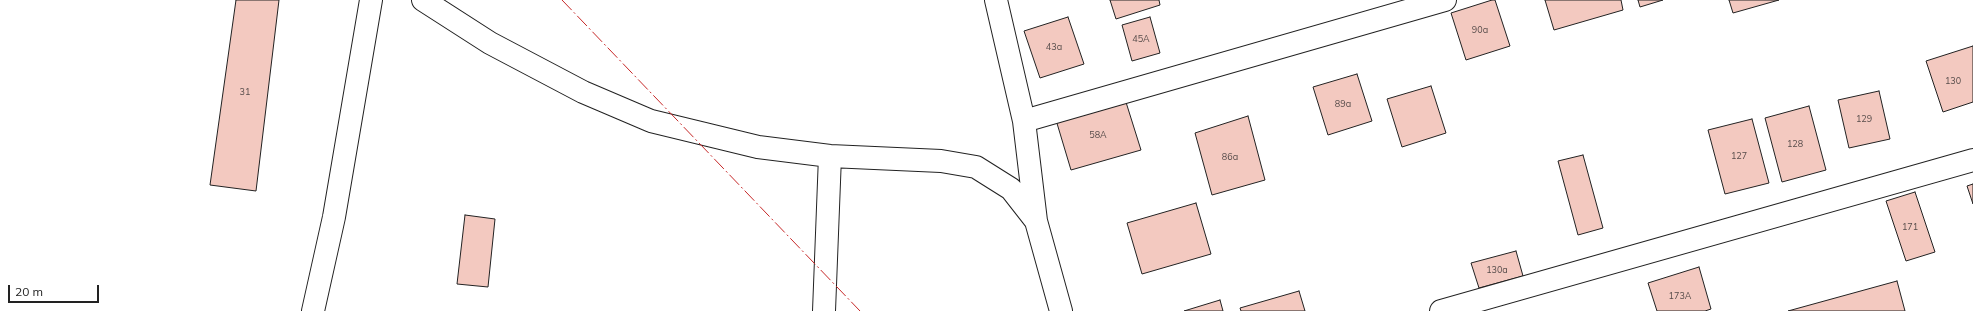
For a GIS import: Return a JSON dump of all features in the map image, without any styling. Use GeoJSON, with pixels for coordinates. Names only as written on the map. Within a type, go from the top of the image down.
{"type":"FeatureCollection","features":[{"type":"Feature","properties":{"kind":"street"},"geometry":{"type":"LineString","coordinates":[[313,311],[334,217],[371,0]]}},
{"type":"Feature","properties":{"kind":"street"},"geometry":{"type":"LineString","coordinates":[[423,0],[490,43],[576,89],[651,121],[758,147],[830,156],[941,161],[976,167],[1011,189],[1036,221]]}},
{"type":"Feature","properties":{"kind":"street"},"geometry":{"type":"LineString","coordinates":[[996,0],[1024,121],[1036,221],[1061,311]]}},
{"type":"Feature","properties":{"kind":"street"},"geometry":{"type":"LineString","coordinates":[[1024,121],[1445,0]]}},
{"type":"Feature","properties":{"kind":"street"},"geometry":{"type":"LineString","coordinates":[[824,311],[830,156]]}},
{"type":"Feature","properties":{"kind":"street"},"geometry":{"type":"LineString","coordinates":[[1441,311],[1973,160]]}},
{"type":"Feature","properties":{"kind":"building"},"geometry":{"type":"Polygon","coordinates":[[[236,0],[279,0],[256,191],[210,185],[236,0]]]}},
{"type":"Feature","properties":{"kind":"building"},"geometry":{"type":"Polygon","coordinates":[[[1110,0],[1159,0],[1160,5],[1116,19],[1110,0]]]}},
{"type":"Feature","properties":{"kind":"building"},"geometry":{"type":"Polygon","coordinates":[[[1495,0],[1510,46],[1466,60],[1451,13],[1495,0]]]}},
{"type":"Feature","properties":{"kind":"building"},"geometry":{"type":"Polygon","coordinates":[[[1545,0],[1621,0],[1623,10],[1554,30],[1545,0]]]}},
{"type":"Feature","properties":{"kind":"building"},"geometry":{"type":"Polygon","coordinates":[[[1638,0],[1663,0],[1640,7],[1638,0]]]}},
{"type":"Feature","properties":{"kind":"building"},"geometry":{"type":"Polygon","coordinates":[[[1729,0],[1779,0],[1733,13],[1729,0]]]}},
{"type":"Feature","properties":{"kind":"building"},"geometry":{"type":"Polygon","coordinates":[[[1068,17],[1084,64],[1040,78],[1024,31],[1068,17]]]}},
{"type":"Feature","properties":{"kind":"building"},"geometry":{"type":"Polygon","coordinates":[[[1150,17],[1160,53],[1132,61],[1122,25],[1150,17]]]}},
{"type":"Feature","properties":{"kind":"building"},"geometry":{"type":"Polygon","coordinates":[[[1973,46],[1973,102],[1943,112],[1926,61],[1973,46]]]}},
{"type":"Feature","properties":{"kind":"building"},"geometry":{"type":"Polygon","coordinates":[[[1357,74],[1372,121],[1328,135],[1313,87],[1357,74]]]}},
{"type":"Feature","properties":{"kind":"building"},"geometry":{"type":"Polygon","coordinates":[[[1431,86],[1446,133],[1402,147],[1387,99],[1431,86]]]}},
{"type":"Feature","properties":{"kind":"building"},"geometry":{"type":"Polygon","coordinates":[[[1879,91],[1890,139],[1849,148],[1838,100],[1879,91]]]}},
{"type":"Feature","properties":{"kind":"building"},"geometry":{"type":"Polygon","coordinates":[[[1125,99],[1141,150],[1071,170],[1056,120],[1125,99]]]}},
{"type":"Feature","properties":{"kind":"building"},"geometry":{"type":"Polygon","coordinates":[[[1809,106],[1826,170],[1782,182],[1765,118],[1809,106]]]}},
{"type":"Feature","properties":{"kind":"building"},"geometry":{"type":"Polygon","coordinates":[[[1248,116],[1265,180],[1212,195],[1195,133],[1248,116]]]}},
{"type":"Feature","properties":{"kind":"building"},"geometry":{"type":"Polygon","coordinates":[[[1752,119],[1769,183],[1725,194],[1708,130],[1752,119]]]}},
{"type":"Feature","properties":{"kind":"building"},"geometry":{"type":"Polygon","coordinates":[[[1583,155],[1603,228],[1578,235],[1558,161],[1583,155]]]}},
{"type":"Feature","properties":{"kind":"building"},"geometry":{"type":"Polygon","coordinates":[[[1973,184],[1973,204],[1967,186],[1973,184]]]}},
{"type":"Feature","properties":{"kind":"building"},"geometry":{"type":"Polygon","coordinates":[[[1915,192],[1935,252],[1906,261],[1886,201],[1915,192]]]}},
{"type":"Feature","properties":{"kind":"building"},"geometry":{"type":"Polygon","coordinates":[[[1196,203],[1211,254],[1142,274],[1127,223],[1196,203]]]}},
{"type":"Feature","properties":{"kind":"building"},"geometry":{"type":"Polygon","coordinates":[[[465,215],[495,219],[488,287],[457,284],[465,215]]]}},
{"type":"Feature","properties":{"kind":"building"},"geometry":{"type":"Polygon","coordinates":[[[1516,251],[1523,276],[1479,288],[1471,263],[1516,251]]]}},
{"type":"Feature","properties":{"kind":"building"},"geometry":{"type":"Polygon","coordinates":[[[1699,267],[1711,309],[1705,311],[1657,311],[1648,283],[1699,267]]]}},
{"type":"Feature","properties":{"kind":"building"},"geometry":{"type":"Polygon","coordinates":[[[1897,281],[1905,311],[1788,311],[1897,281]]]}},
{"type":"Feature","properties":{"kind":"building"},"geometry":{"type":"Polygon","coordinates":[[[1299,291],[1305,311],[1241,311],[1240,308],[1299,291]]]}},
{"type":"Feature","properties":{"kind":"building"},"geometry":{"type":"Polygon","coordinates":[[[1220,300],[1223,311],[1184,311],[1220,300]]]}},
{"type":"Feature","properties":{"kind":"power"},"geometry":{"type":"LineString","coordinates":[[562,0],[860,311]]}}]}
